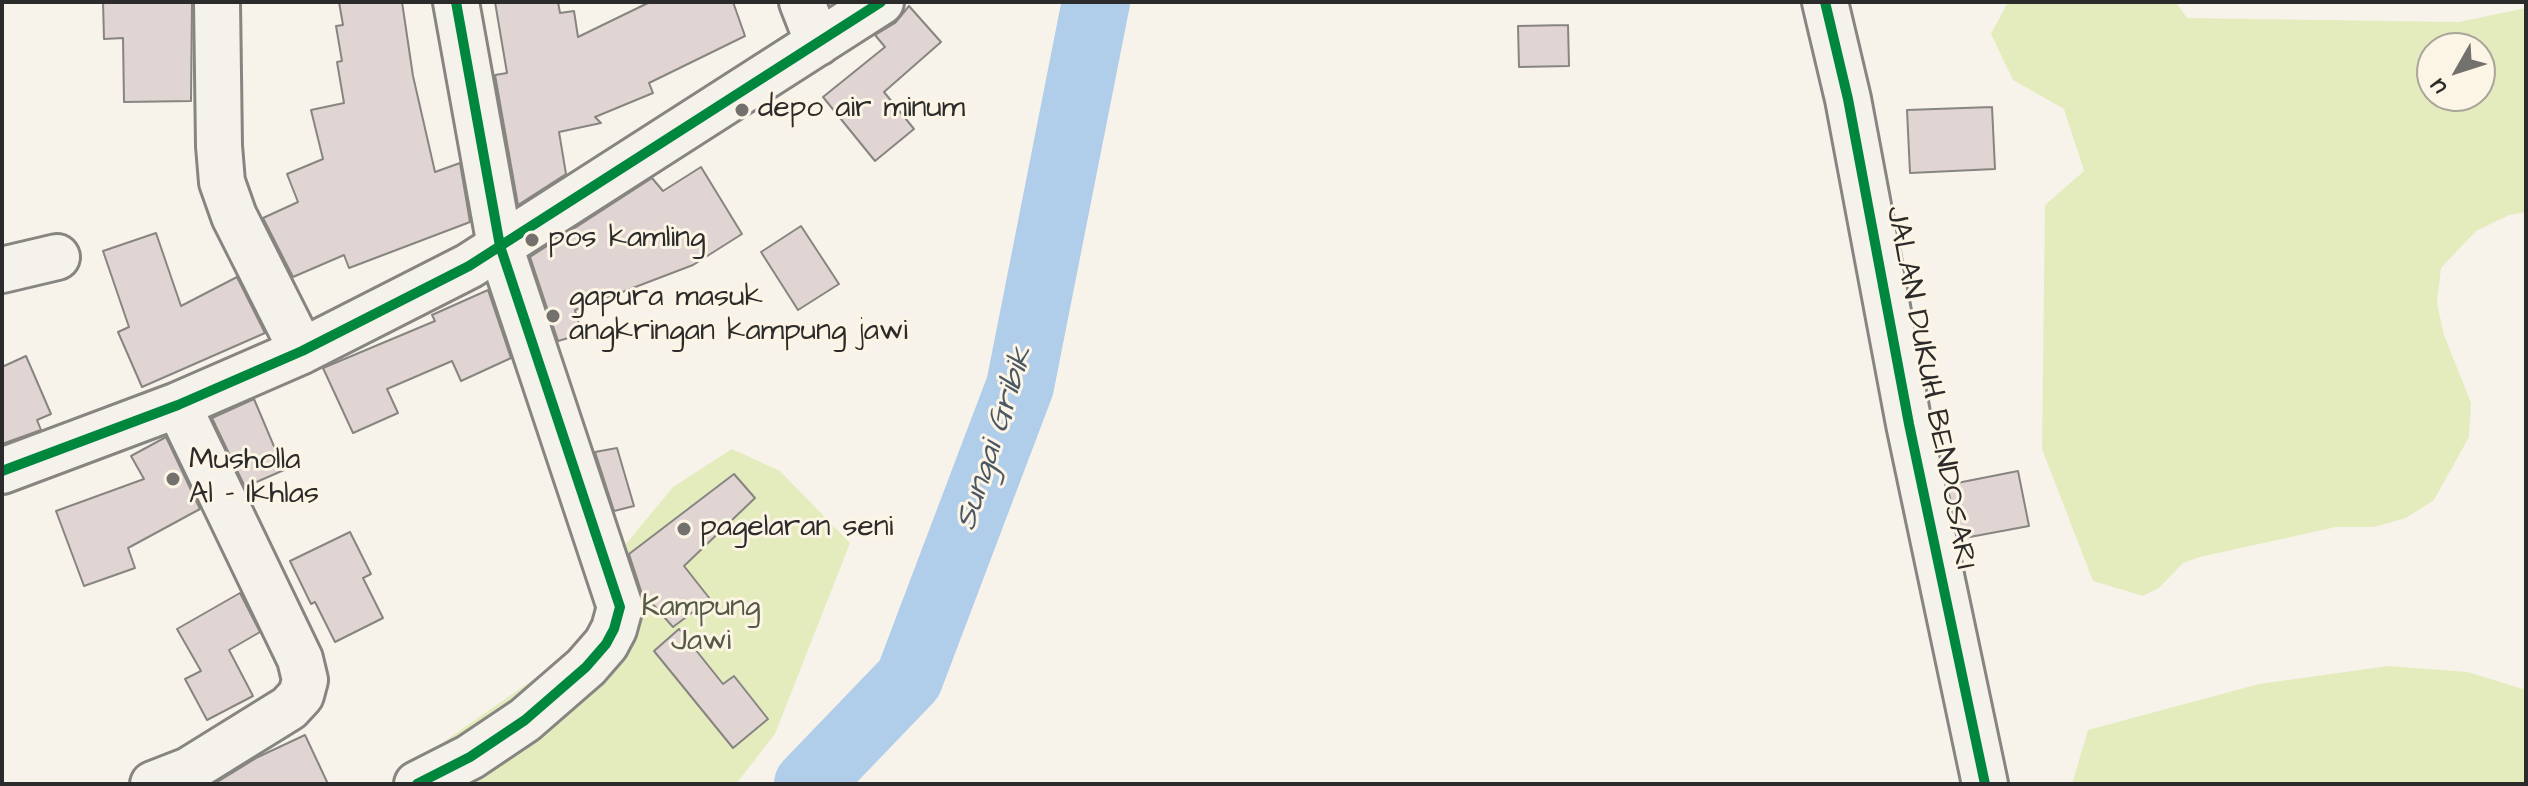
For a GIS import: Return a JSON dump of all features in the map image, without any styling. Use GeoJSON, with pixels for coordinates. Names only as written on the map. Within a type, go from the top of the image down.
{"type":"FeatureCollection","features":[{"type":"Feature","properties":{"kind":"street"},"geometry":{"type":"LineString","coordinates":[[217,2],[222,182],[234,216],[302,351]]}},
{"type":"Feature","properties":{"kind":"street"},"geometry":{"type":"LineString","coordinates":[[417,784],[470,757],[525,720],[586,667],[606,644],[620,607],[500,246],[456,2]]}},
{"type":"Feature","properties":{"kind":"street"},"geometry":{"type":"LineString","coordinates":[[802,2],[818,43]]}},
{"type":"Feature","properties":{"kind":"street"},"geometry":{"type":"LineString","coordinates":[[2,471],[178,405],[302,351],[469,266],[881,2]]}},
{"type":"Feature","properties":{"kind":"street","name":"JALAN DUKUH BENDOSARI"},"geometry":{"type":"LineString","coordinates":[[1825,2],[1848,99],[1909,424],[1985,784]]}},
{"type":"Feature","properties":{"kind":"street"},"geometry":{"type":"LineString","coordinates":[[2,270],[57,257]]}},
{"type":"Feature","properties":{"kind":"street"},"geometry":{"type":"LineString","coordinates":[[153,784],[189,770],[289,708],[301,695],[305,680],[300,659],[178,405]]}},
{"type":"Feature","properties":{"kind":"green space"},"geometry":{"type":"Polygon","coordinates":[[[2008,2],[2176,2],[2187,18],[2459,22],[2526,8],[2526,212],[2509,215],[2476,231],[2441,268],[2437,303],[2444,335],[2471,403],[2469,437],[2434,500],[2406,518],[2374,527],[2336,527],[2200,557],[2183,563],[2159,588],[2143,596],[2093,581],[2042,449],[2045,205],[2084,171],[2064,109],[2013,80],[1991,34],[2008,2]]]}},
{"type":"Feature","properties":{"kind":"green space","name":"Kampung Jawi"},"geometry":{"type":"Polygon","coordinates":[[[732,449],[780,471],[850,543],[775,734],[736,784],[437,784],[419,759],[548,669],[590,645],[596,580],[673,487],[732,449]]]}},
{"type":"Feature","properties":{"kind":"green space"},"geometry":{"type":"Polygon","coordinates":[[[2388,666],[2468,672],[2526,690],[2526,784],[2072,784],[2088,730],[2259,684],[2388,666]]]}},
{"type":"Feature","properties":{"kind":"building"},"geometry":{"type":"Polygon","coordinates":[[[103,2],[192,2],[191,101],[124,102],[123,38],[104,39],[103,2]]]}},
{"type":"Feature","properties":{"kind":"building"},"geometry":{"type":"Polygon","coordinates":[[[339,2],[402,2],[413,76],[435,172],[460,163],[470,222],[349,268],[344,255],[293,277],[263,218],[298,202],[287,174],[323,159],[311,110],[344,103],[337,62],[342,61],[336,26],[343,25],[339,2]]]}},
{"type":"Feature","properties":{"kind":"building"},"geometry":{"type":"Polygon","coordinates":[[[495,2],[558,2],[560,13],[574,11],[578,37],[650,2],[733,2],[745,36],[649,83],[653,93],[595,117],[601,123],[559,132],[566,174],[518,205],[495,75],[507,73],[495,2]]]}},
{"type":"Feature","properties":{"kind":"building"},"geometry":{"type":"Polygon","coordinates":[[[909,6],[941,42],[884,92],[914,129],[875,161],[823,97],[885,47],[875,35],[895,23],[909,6]]]}},
{"type":"Feature","properties":{"kind":"building"},"geometry":{"type":"Polygon","coordinates":[[[1568,25],[1569,66],[1519,67],[1518,26],[1568,25]]]}},
{"type":"Feature","properties":{"kind":"building"},"geometry":{"type":"Polygon","coordinates":[[[1992,107],[1995,169],[1910,173],[1907,110],[1992,107]]]}},
{"type":"Feature","properties":{"kind":"building"},"geometry":{"type":"Polygon","coordinates":[[[701,167],[742,234],[693,265],[575,310],[582,334],[558,341],[530,257],[652,178],[663,191],[701,167]]]}},
{"type":"Feature","properties":{"kind":"building"},"geometry":{"type":"Polygon","coordinates":[[[801,226],[839,284],[798,310],[761,252],[801,226]]]}},
{"type":"Feature","properties":{"kind":"building"},"geometry":{"type":"Polygon","coordinates":[[[156,233],[181,306],[237,277],[265,333],[142,387],[118,332],[129,327],[103,251],[156,233]]]}},
{"type":"Feature","properties":{"kind":"building"},"geometry":{"type":"Polygon","coordinates":[[[488,290],[511,358],[461,381],[452,361],[387,389],[398,413],[353,433],[323,368],[435,321],[432,315],[488,290]]]}},
{"type":"Feature","properties":{"kind":"building"},"geometry":{"type":"Polygon","coordinates":[[[26,356],[51,414],[37,420],[41,430],[2,444],[2,367],[26,356]]]}},
{"type":"Feature","properties":{"kind":"building"},"geometry":{"type":"Polygon","coordinates":[[[254,399],[284,470],[245,487],[212,418],[254,399]]]}},
{"type":"Feature","properties":{"kind":"building"},"geometry":{"type":"Polygon","coordinates":[[[166,437],[200,509],[128,548],[135,568],[84,586],[56,511],[144,479],[131,456],[166,437]]]}},
{"type":"Feature","properties":{"kind":"building"},"geometry":{"type":"Polygon","coordinates":[[[617,448],[634,506],[614,511],[595,452],[617,448]]]}},
{"type":"Feature","properties":{"kind":"building"},"geometry":{"type":"Polygon","coordinates":[[[2018,471],[2029,526],[1959,539],[1947,485],[2018,471]]]}},
{"type":"Feature","properties":{"kind":"building"},"geometry":{"type":"Polygon","coordinates":[[[734,474],[755,498],[684,566],[710,599],[673,627],[641,591],[629,554],[734,474]]]}},
{"type":"Feature","properties":{"kind":"building"},"geometry":{"type":"Polygon","coordinates":[[[350,532],[371,574],[363,578],[383,618],[335,642],[315,602],[311,604],[290,561],[350,532]]]}},
{"type":"Feature","properties":{"kind":"building"},"geometry":{"type":"Polygon","coordinates":[[[240,593],[260,632],[229,650],[253,696],[207,720],[185,679],[201,671],[177,629],[240,593]]]}},
{"type":"Feature","properties":{"kind":"building"},"geometry":{"type":"Polygon","coordinates":[[[679,629],[723,684],[734,676],[768,719],[733,748],[654,651],[679,629]]]}},
{"type":"Feature","properties":{"kind":"building"},"geometry":{"type":"Polygon","coordinates":[[[305,735],[328,784],[214,784],[258,757],[305,735]]]}},
{"type":"Feature","properties":{"kind":"waterway","name":"Sungai Gribik"},"geometry":{"type":"LineString","coordinates":[[808,784],[909,679],[1020,386],[1096,2]]}},
{"type":"Feature","properties":{"kind":"cycle path"},"geometry":{"type":"LineString","coordinates":[[417,784],[470,757],[525,720],[586,667],[606,644],[620,607],[500,246],[456,2]]}},
{"type":"Feature","properties":{"kind":"cycle path"},"geometry":{"type":"LineString","coordinates":[[2,471],[178,405],[302,351],[469,266],[881,2]]}},
{"type":"Feature","properties":{"kind":"cycle path"},"geometry":{"type":"LineString","coordinates":[[1825,2],[1848,99],[1909,424],[1985,784]]}},
{"type":"Feature","properties":{"kind":"place","name":"depo air minum"},"geometry":{"type":"Point","coordinates":[742,110]}},
{"type":"Feature","properties":{"kind":"place","name":"pos kamling"},"geometry":{"type":"Point","coordinates":[532,240]}},
{"type":"Feature","properties":{"kind":"place","name":"gapura masuk angkringan kampung jawi"},"geometry":{"type":"Point","coordinates":[553,316]}},
{"type":"Feature","properties":{"kind":"place","name":"Musholla Al - Ikhlas"},"geometry":{"type":"Point","coordinates":[173,479]}},
{"type":"Feature","properties":{"kind":"place","name":"pagelaran seni"},"geometry":{"type":"Point","coordinates":[684,529]}}]}
